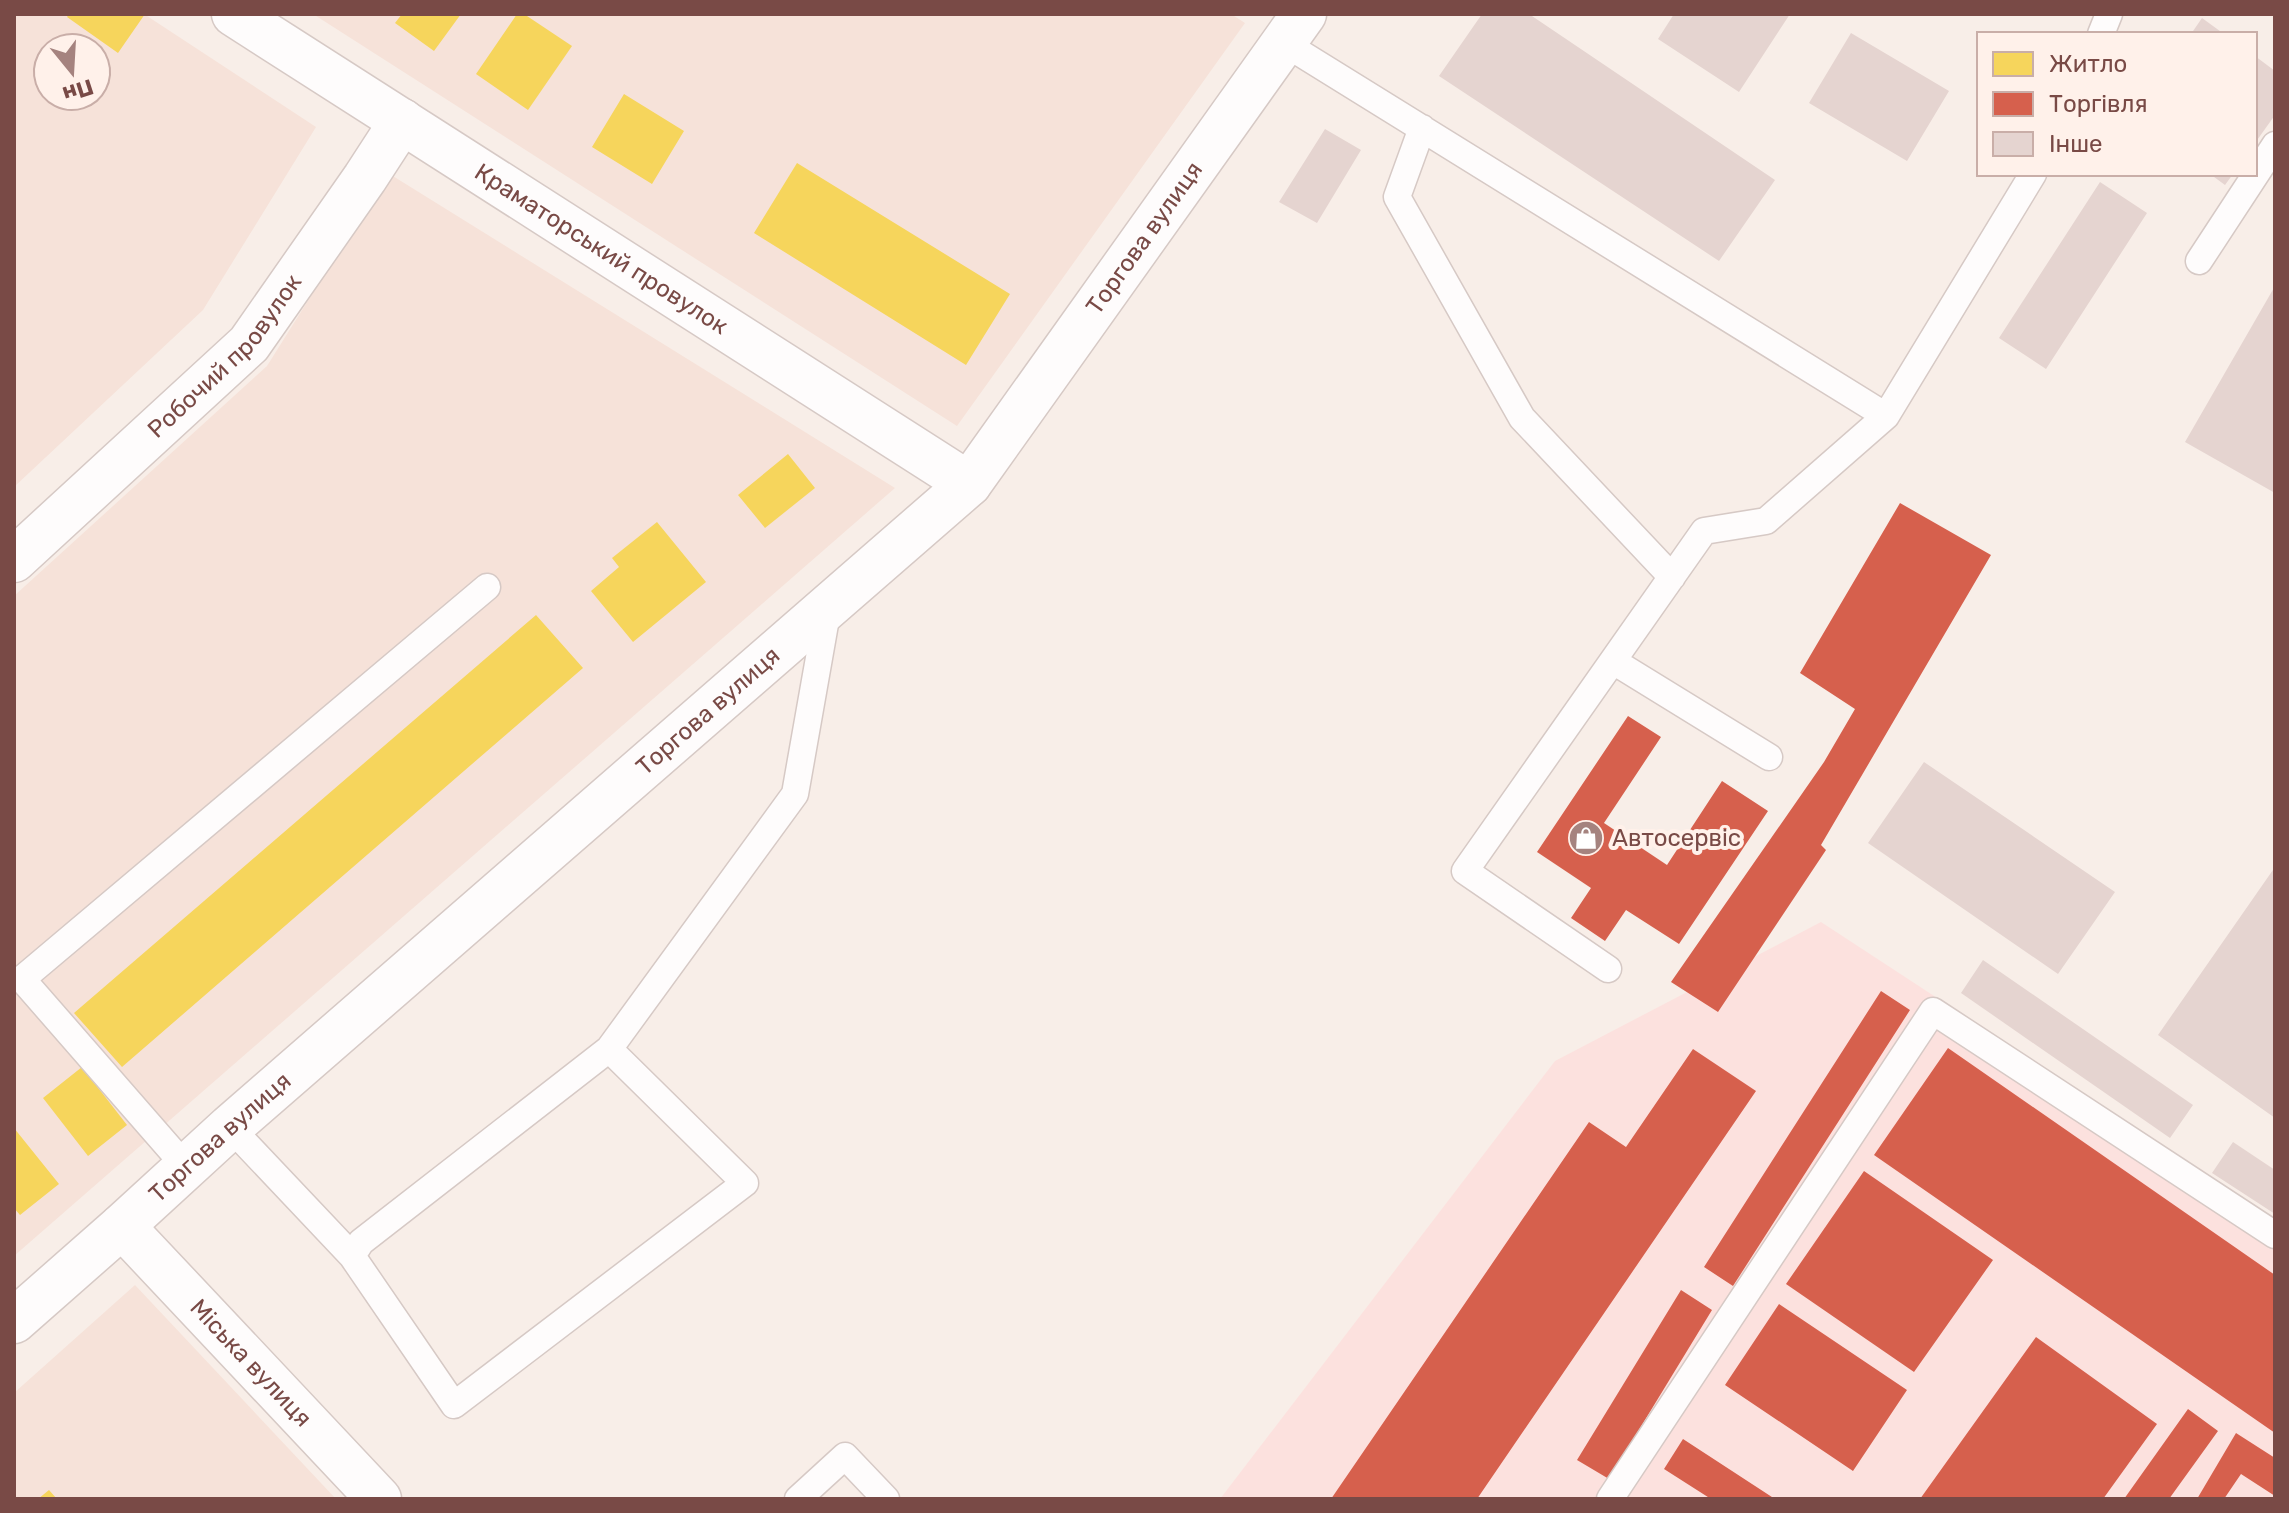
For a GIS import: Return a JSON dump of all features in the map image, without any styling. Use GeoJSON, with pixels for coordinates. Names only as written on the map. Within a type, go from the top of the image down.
{"type":"FeatureCollection","features":[{"type":"Feature","properties":{"kind":"street","name":"Краматорський провулок"},"geometry":{"type":"LineString","coordinates":[[234,14],[969,484]]}},
{"type":"Feature","properties":{"kind":"street","name":"Торгова вулиця"},"geometry":{"type":"LineString","coordinates":[[14,1321],[230,1127],[969,484],[1294,28]]}},
{"type":"Feature","properties":{"kind":"street","name":"Робочий провулок"},"geometry":{"type":"LineString","coordinates":[[14,560],[249,344],[402,121]]}},
{"type":"Feature","properties":{"kind":"street","name":"Міська вулиця"},"geometry":{"type":"LineString","coordinates":[[122,1226],[379,1499]]}},
{"type":"Feature","properties":{"kind":"lane"},"geometry":{"type":"LineString","coordinates":[[1294,28],[1422,128],[1886,416]]}},
{"type":"Feature","properties":{"kind":"lane"},"geometry":{"type":"LineString","coordinates":[[1422,128],[1397,197],[1522,418],[1672,577]]}},
{"type":"Feature","properties":{"kind":"lane"},"geometry":{"type":"LineString","coordinates":[[2257,172],[2275,145]]}},
{"type":"Feature","properties":{"kind":"lane"},"geometry":{"type":"LineString","coordinates":[[1608,969],[1465,871],[1704,531],[1766,521],[1886,416],[2032,176]]}},
{"type":"Feature","properties":{"kind":"lane"},"geometry":{"type":"LineString","coordinates":[[2199,261],[2255,176]]}},
{"type":"Feature","properties":{"kind":"lane"},"geometry":{"type":"LineString","coordinates":[[186,1167],[22,979],[487,587]]}},
{"type":"Feature","properties":{"kind":"lane"},"geometry":{"type":"LineString","coordinates":[[352,1256],[361,1242],[609,1049],[795,794],[828,607]]}},
{"type":"Feature","properties":{"kind":"lane"},"geometry":{"type":"LineString","coordinates":[[1613,661],[1769,757]]}},
{"type":"Feature","properties":{"kind":"lane"},"geometry":{"type":"LineString","coordinates":[[1610,1499],[1933,1011],[2275,1235]]}},
{"type":"Feature","properties":{"kind":"lane"},"geometry":{"type":"LineString","coordinates":[[230,1127],[352,1256],[454,1405],[745,1183],[609,1049]]}},
{"type":"Feature","properties":{"kind":"lane"},"geometry":{"type":"LineString","coordinates":[[798,1499],[845,1456],[886,1499]]}},
{"type":"Feature","properties":{"kind":"shaded area"},"geometry":{"type":"Polygon","coordinates":[[[14,14],[144,14],[316,127],[203,310],[14,487],[14,14]]]}},
{"type":"Feature","properties":{"kind":"shaded area"},"geometry":{"type":"Polygon","coordinates":[[[313,14],[1231,14],[1245,23],[957,426],[313,14]]]}},
{"type":"Feature","properties":{"kind":"shaded area"},"geometry":{"type":"Polygon","coordinates":[[[388,173],[895,488],[14,1256],[14,596],[267,366],[388,173]]]}},
{"type":"Feature","properties":{"kind":"shaded area"},"geometry":{"type":"Polygon","coordinates":[[[1821,922],[2275,1219],[2275,1499],[1220,1499],[1555,1061],[1821,922]]]}},
{"type":"Feature","properties":{"kind":"shaded area"},"geometry":{"type":"Polygon","coordinates":[[[135,1285],[336,1499],[14,1499],[14,1393],[135,1285]]]}},
{"type":"Feature","properties":{"kind":"building: Житло"},"geometry":{"type":"Polygon","coordinates":[[[69,14],[145,14],[118,53],[112,49],[112,32],[88,32],[67,17],[69,14]]]}},
{"type":"Feature","properties":{"kind":"building: Житло"},"geometry":{"type":"Polygon","coordinates":[[[402,14],[461,14],[434,51],[395,23],[402,14]]]}},
{"type":"Feature","properties":{"kind":"building: Житло"},"geometry":{"type":"Polygon","coordinates":[[[517,14],[524,14],[572,46],[528,110],[476,74],[517,14]]]}},
{"type":"Feature","properties":{"kind":"building: Житло"},"geometry":{"type":"Polygon","coordinates":[[[624,94],[684,131],[652,184],[592,147],[624,94]]]}},
{"type":"Feature","properties":{"kind":"building: Житло"},"geometry":{"type":"Polygon","coordinates":[[[797,163],[1010,294],[966,365],[754,233],[797,163]]]}},
{"type":"Feature","properties":{"kind":"building: Житло"},"geometry":{"type":"Polygon","coordinates":[[[788,454],[815,488],[765,528],[738,495],[788,454]]]}},
{"type":"Feature","properties":{"kind":"building: Житло"},"geometry":{"type":"Polygon","coordinates":[[[657,522],[706,582],[633,642],[591,591],[619,567],[612,558],[657,522]]]}},
{"type":"Feature","properties":{"kind":"building: Житло"},"geometry":{"type":"Polygon","coordinates":[[[536,615],[583,668],[122,1067],[74,1013],[536,615]]]}},
{"type":"Feature","properties":{"kind":"building: Житло"},"geometry":{"type":"Polygon","coordinates":[[[82,1067],[127,1125],[88,1156],[43,1098],[82,1067]]]}},
{"type":"Feature","properties":{"kind":"building: Житло"},"geometry":{"type":"Polygon","coordinates":[[[14,1128],[59,1184],[20,1215],[14,1208],[14,1128]]]}},
{"type":"Feature","properties":{"kind":"building: Житло"},"geometry":{"type":"Polygon","coordinates":[[[49,1490],[57,1499],[38,1499],[49,1490]]]}},
{"type":"Feature","properties":{"kind":"building: Торгівля"},"geometry":{"type":"Polygon","coordinates":[[[1900,503],[1991,555],[1821,845],[1826,850],[1718,1012],[1671,982],[1824,762],[1855,709],[1800,673],[1900,503]]]}},
{"type":"Feature","properties":{"kind":"building: Торгівля","name":"Автосервіс"},"geometry":{"type":"Polygon","coordinates":[[[1628,716],[1661,737],[1604,823],[1667,865],[1722,781],[1768,811],[1679,944],[1626,910],[1605,941],[1571,918],[1591,888],[1537,852],[1628,716]]]}},
{"type":"Feature","properties":{"kind":"building: Торгівля"},"geometry":{"type":"Polygon","coordinates":[[[1881,991],[1910,1010],[1733,1286],[1704,1267],[1881,991]]]}},
{"type":"Feature","properties":{"kind":"building: Торгівля"},"geometry":{"type":"Polygon","coordinates":[[[1948,1048],[2275,1275],[2275,1433],[1874,1155],[1948,1048]]]}},
{"type":"Feature","properties":{"kind":"building: Торгівля"},"geometry":{"type":"Polygon","coordinates":[[[1693,1049],[1756,1091],[1477,1499],[1331,1499],[1589,1122],[1626,1147],[1693,1049]]]}},
{"type":"Feature","properties":{"kind":"building: Торгівля"},"geometry":{"type":"Polygon","coordinates":[[[1864,1171],[1993,1260],[1914,1372],[1786,1284],[1864,1171]]]}},
{"type":"Feature","properties":{"kind":"building: Торгівля"},"geometry":{"type":"Polygon","coordinates":[[[1681,1290],[1712,1310],[1609,1479],[1577,1460],[1681,1290]]]}},
{"type":"Feature","properties":{"kind":"building: Торгівля"},"geometry":{"type":"Polygon","coordinates":[[[1779,1304],[1907,1390],[1853,1471],[1725,1385],[1779,1304]]]}},
{"type":"Feature","properties":{"kind":"building: Торгівля"},"geometry":{"type":"Polygon","coordinates":[[[2036,1337],[2157,1424],[2103,1499],[1920,1499],[2036,1337]]]}},
{"type":"Feature","properties":{"kind":"building: Торгівля"},"geometry":{"type":"Polygon","coordinates":[[[2188,1409],[2218,1431],[2169,1499],[2124,1499],[2188,1409]]]}},
{"type":"Feature","properties":{"kind":"building: Торгівля"},"geometry":{"type":"Polygon","coordinates":[[[2236,1433],[2275,1458],[2275,1496],[2241,1474],[2224,1499],[2197,1499],[2236,1433]]]}},
{"type":"Feature","properties":{"kind":"building: Торгівля"},"geometry":{"type":"Polygon","coordinates":[[[1683,1439],[1775,1499],[1711,1499],[1664,1469],[1683,1439]]]}},
{"type":"Feature","properties":{"kind":"building: Інше"},"geometry":{"type":"Polygon","coordinates":[[[1482,14],[1529,14],[1775,180],[1719,261],[1439,76],[1482,14]]]}},
{"type":"Feature","properties":{"kind":"building: Інше"},"geometry":{"type":"Polygon","coordinates":[[[1674,14],[1790,14],[1739,92],[1658,39],[1674,14]]]}},
{"type":"Feature","properties":{"kind":"building: Інше"},"geometry":{"type":"Polygon","coordinates":[[[2202,18],[2221,32],[2192,32],[2202,18]]]}},
{"type":"Feature","properties":{"kind":"building: Інше"},"geometry":{"type":"Polygon","coordinates":[[[1851,33],[1949,91],[1907,161],[1809,103],[1851,33]]]}},
{"type":"Feature","properties":{"kind":"building: Інше"},"geometry":{"type":"Polygon","coordinates":[[[2257,58],[2275,71],[2275,115],[2257,140],[2257,58]]]}},
{"type":"Feature","properties":{"kind":"building: Інше"},"geometry":{"type":"Polygon","coordinates":[[[1325,129],[1361,150],[1317,223],[1279,202],[1325,129]]]}},
{"type":"Feature","properties":{"kind":"building: Інше"},"geometry":{"type":"Polygon","coordinates":[[[2213,176],[2232,176],[2225,185],[2213,176]]]}},
{"type":"Feature","properties":{"kind":"building: Інше"},"geometry":{"type":"Polygon","coordinates":[[[2100,182],[2147,213],[2046,369],[1999,338],[2100,182]]]}},
{"type":"Feature","properties":{"kind":"building: Інше"},"geometry":{"type":"Polygon","coordinates":[[[2275,286],[2275,493],[2185,442],[2275,286]]]}},
{"type":"Feature","properties":{"kind":"building: Інше"},"geometry":{"type":"Polygon","coordinates":[[[1924,762],[2115,892],[2058,974],[1868,843],[1924,762]]]}},
{"type":"Feature","properties":{"kind":"building: Інше"},"geometry":{"type":"Polygon","coordinates":[[[2275,867],[2275,1118],[2158,1035],[2275,867]]]}},
{"type":"Feature","properties":{"kind":"building: Інше"},"geometry":{"type":"Polygon","coordinates":[[[1983,960],[2193,1105],[2170,1138],[1961,993],[1983,960]]]}},
{"type":"Feature","properties":{"kind":"building: Інше"},"geometry":{"type":"Polygon","coordinates":[[[2233,1142],[2275,1170],[2275,1214],[2212,1173],[2233,1142]]]}},
{"type":"Feature","properties":{"kind":"place","name":"Автосервіс"},"geometry":{"type":"Point","coordinates":[1586,838]}}]}
